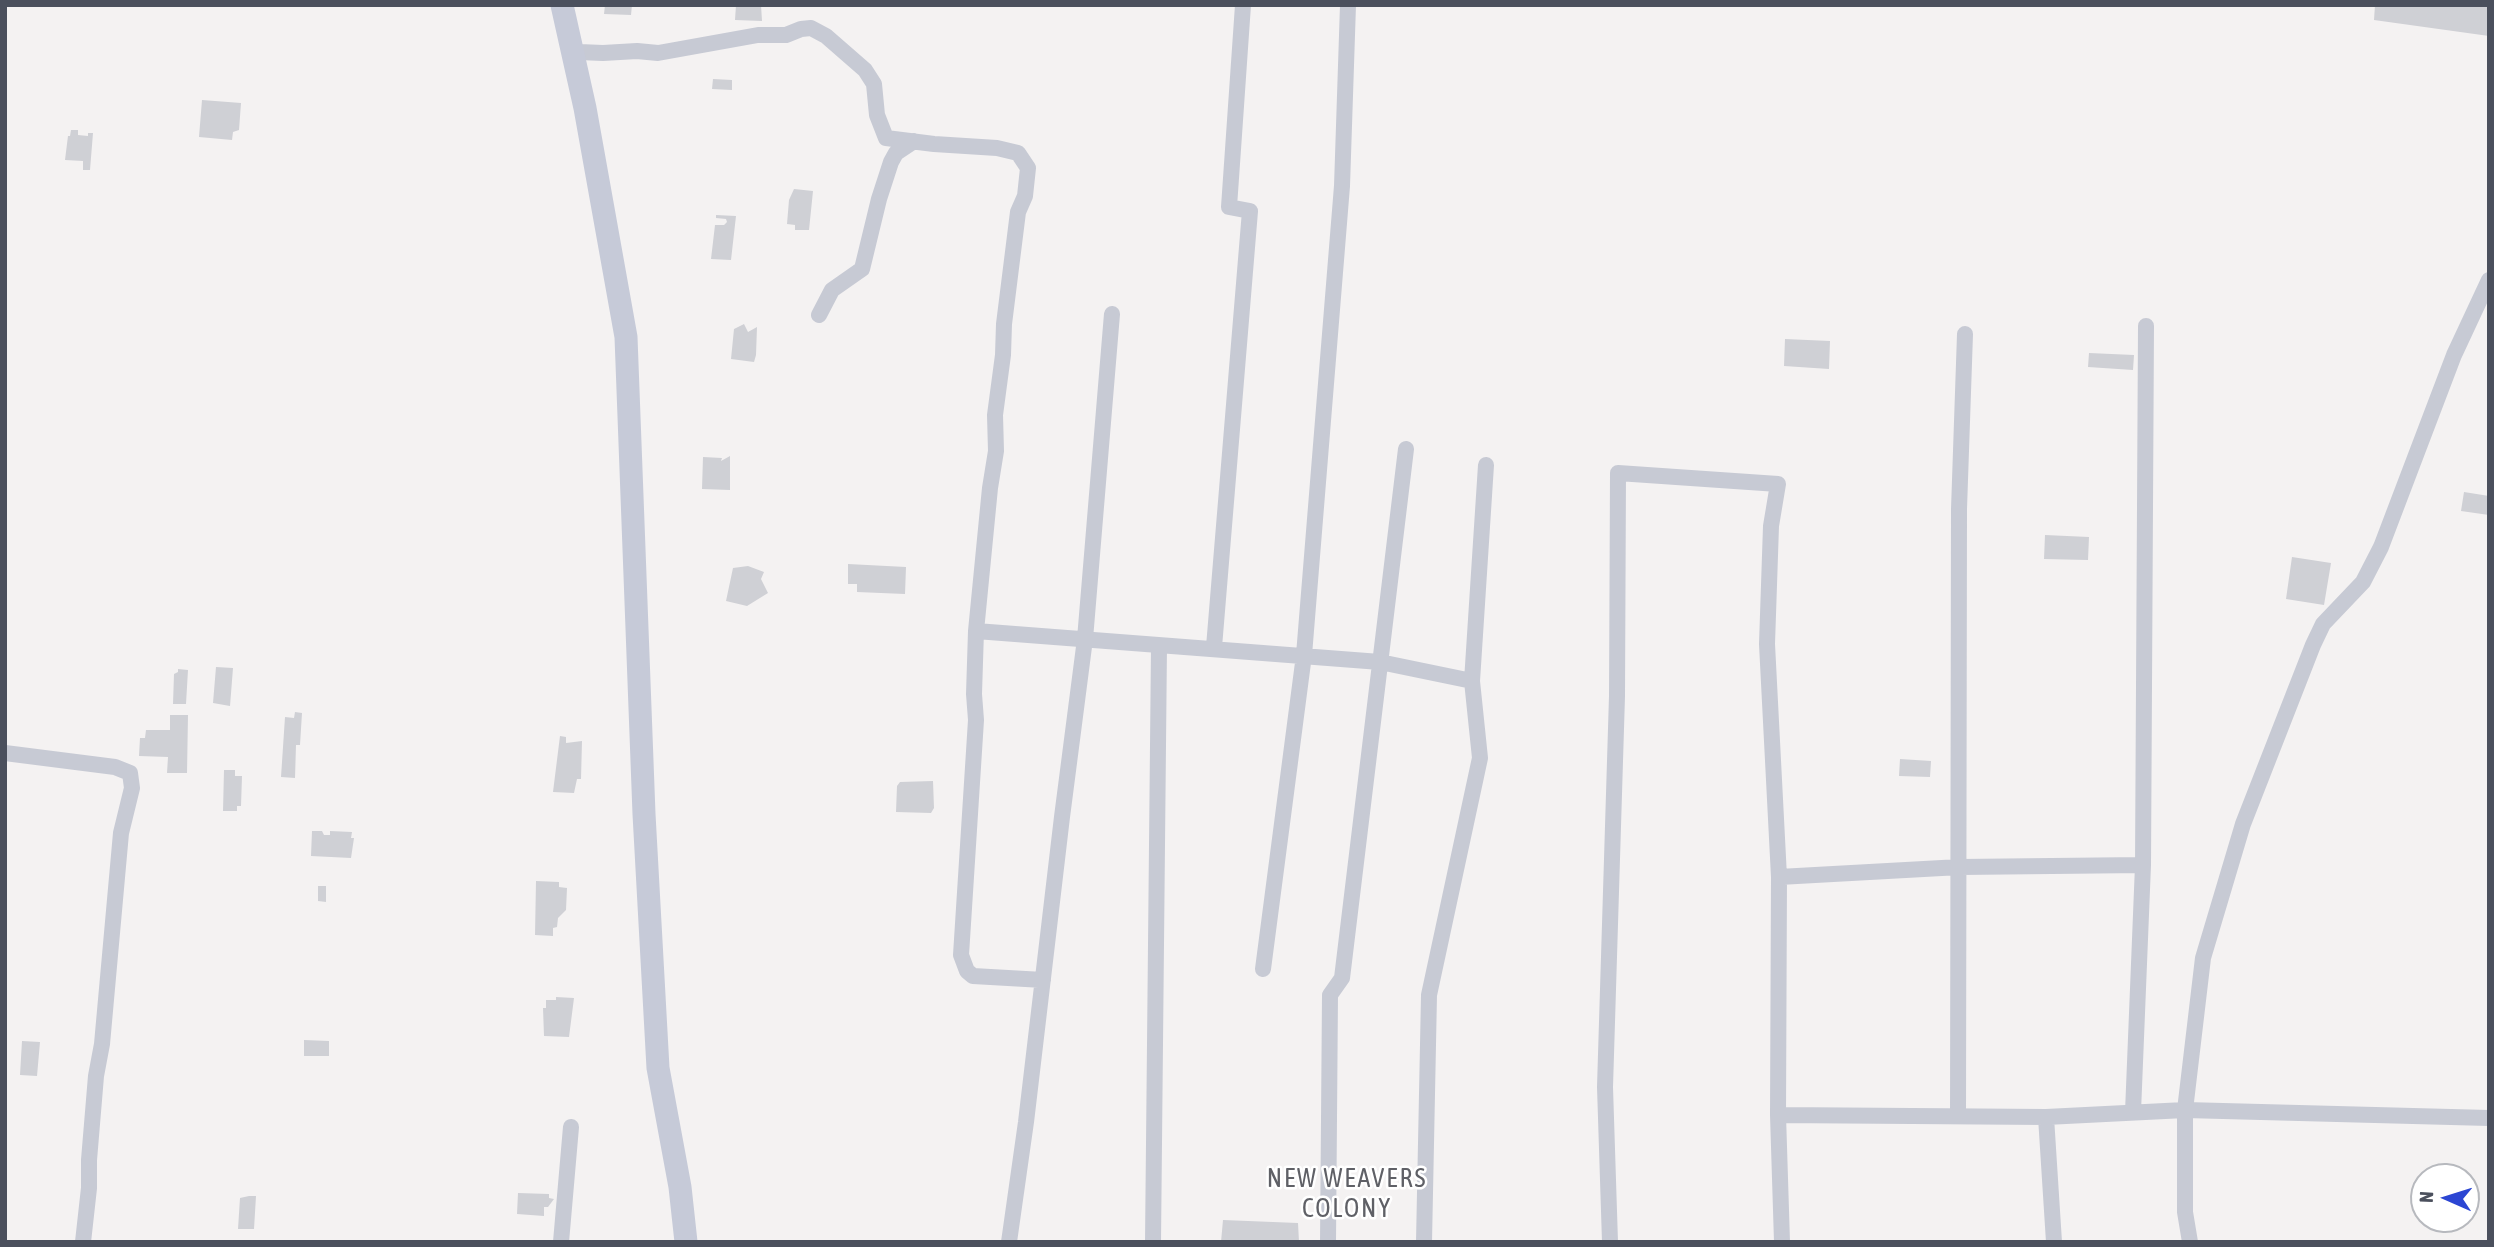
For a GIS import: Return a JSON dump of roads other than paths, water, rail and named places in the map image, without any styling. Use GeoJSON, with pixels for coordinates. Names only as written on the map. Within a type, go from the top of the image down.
{"type":"FeatureCollection","features":[{"type":"Feature","properties":{"kind":"main road"},"geometry":{"type":"LineString","coordinates":[[562,5],[585,108],[626,337],[643,814],[658,1068],[680,1187],[685,1242]]}},
{"type":"Feature","properties":{"kind":"street"},"geometry":{"type":"LineString","coordinates":[[1214,648],[1250,211],[1229,207],[1243,5]]}},
{"type":"Feature","properties":{"kind":"street"},"geometry":{"type":"LineString","coordinates":[[1263,969],[1304,654],[1342,186],[1348,5]]}},
{"type":"Feature","properties":{"kind":"street"},"geometry":{"type":"LineString","coordinates":[[571,46],[579,52],[603,54],[637,51],[658,53],[758,35],[786,35],[811,28],[826,36],[865,71],[874,84],[877,115],[886,138],[997,148],[1018,153],[1028,168],[1025,196],[1018,212],[1004,324],[995,415],[996,451],[976,631],[976,720],[961,955],[967,971],[973,976],[1043,980]]}},
{"type":"Feature","properties":{"kind":"street"},"geometry":{"type":"LineString","coordinates":[[819,315],[832,290],[862,269],[891,162],[896,153],[914,141]]}},
{"type":"Feature","properties":{"kind":"street"},"geometry":{"type":"LineString","coordinates":[[2190,1242],[2185,1212],[2185,1110],[2203,958],[2243,824],[2323,624],[2363,582],[2381,547],[2454,355],[2489,280]]}},
{"type":"Feature","properties":{"kind":"street"},"geometry":{"type":"LineString","coordinates":[[1009,1242],[1027,1122],[1085,639],[1112,314]]}},
{"type":"Feature","properties":{"kind":"street"},"geometry":{"type":"LineString","coordinates":[[2133,1112],[2143,865],[2146,326]]}},
{"type":"Feature","properties":{"kind":"street"},"geometry":{"type":"LineString","coordinates":[[1958,1115],[1959,509],[1965,334]]}},
{"type":"Feature","properties":{"kind":"street"},"geometry":{"type":"LineString","coordinates":[[1328,1242],[1330,995],[1342,978],[1406,449]]}},
{"type":"Feature","properties":{"kind":"street"},"geometry":{"type":"LineString","coordinates":[[1424,1242],[1429,995],[1480,758],[1472,681],[1486,466]]}},
{"type":"Feature","properties":{"kind":"street"},"geometry":{"type":"LineString","coordinates":[[1610,1242],[1605,1087],[1617,696],[1618,473],[1778,484],[1771,526],[1767,644],[1779,877],[1778,1115],[1782,1242]]}},
{"type":"Feature","properties":{"kind":"street"},"geometry":{"type":"LineString","coordinates":[[976,631],[1159,646],[1304,654],[1380,662],[1472,681]]}},
{"type":"Feature","properties":{"kind":"street"},"geometry":{"type":"LineString","coordinates":[[1153,1242],[1159,646]]}},
{"type":"Feature","properties":{"kind":"street"},"geometry":{"type":"LineString","coordinates":[[5,752],[130,772],[132,788],[121,833],[102,1044],[96,1076],[83,1242]]}},
{"type":"Feature","properties":{"kind":"street"},"geometry":{"type":"LineString","coordinates":[[1779,877],[1960,867],[2143,865]]}},
{"type":"Feature","properties":{"kind":"street"},"geometry":{"type":"LineString","coordinates":[[1778,1115],[2046,1116],[2185,1110],[2489,1118]]}},
{"type":"Feature","properties":{"kind":"street"},"geometry":{"type":"LineString","coordinates":[[2046,1116],[2054,1242]]}},
{"type":"Feature","properties":{"kind":"street"},"geometry":{"type":"LineString","coordinates":[[561,1242],[571,1127]]}},
{"type":"Feature","properties":{"kind":"district","name":"NEW WEAVERS COLONY"},"geometry":{"type":"Point","coordinates":[1347,1194]}}]}
